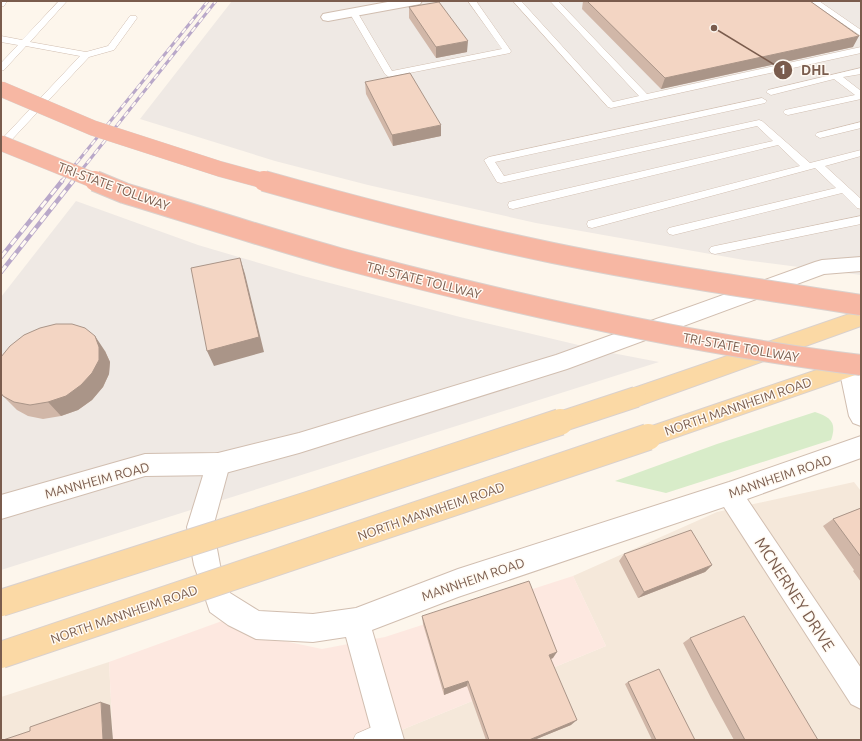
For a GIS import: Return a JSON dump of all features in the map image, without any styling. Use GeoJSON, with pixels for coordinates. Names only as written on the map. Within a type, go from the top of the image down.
{"type":"FeatureCollection","features":[{"type":"Feature","properties":{"kind":"highway"},"geometry":{"type":"LineString","coordinates":[[1,89],[93,128],[220,169],[405,220],[553,253],[861,305]]}},
{"type":"Feature","properties":{"kind":"highway","name":"TRI-STATE TOLLWAY"},"geometry":{"type":"LineString","coordinates":[[1,143],[124,192],[337,257],[476,293],[610,323],[857,366]]}},
{"type":"Feature","properties":{"kind":"main road"},"geometry":{"type":"LineString","coordinates":[[1,603],[308,505],[636,396],[861,318]]}},
{"type":"Feature","properties":{"kind":"main road","name":"NORTH MANNHEIM ROAD"},"geometry":{"type":"LineString","coordinates":[[1,655],[857,366]]}},
{"type":"Feature","properties":{"kind":"street"},"geometry":{"type":"LineString","coordinates":[[328,17],[415,1]]}},
{"type":"Feature","properties":{"kind":"street","name":"MANNHEIM ROAD"},"geometry":{"type":"LineString","coordinates":[[1,507],[145,465],[218,464],[299,443],[559,363],[822,267],[861,264]]}},
{"type":"Feature","properties":{"kind":"street","name":"MANNHEIM ROAD"},"geometry":{"type":"LineString","coordinates":[[822,267],[849,270],[861,274]]}},
{"type":"Feature","properties":{"kind":"street"},"geometry":{"type":"LineString","coordinates":[[857,366],[861,416]]}},
{"type":"Feature","properties":{"kind":"street","name":"MANNHEIM ROAD"},"geometry":{"type":"LineString","coordinates":[[218,464],[200,527],[207,565],[220,602],[238,615],[256,625],[313,628],[356,622],[458,583],[729,494],[861,447]]}},
{"type":"Feature","properties":{"kind":"street","name":"MCNERNEY DRIVE"},"geometry":{"type":"LineString","coordinates":[[729,494],[861,694]]}},
{"type":"Feature","properties":{"kind":"street"},"geometry":{"type":"LineString","coordinates":[[356,622],[379,737]]}},
{"type":"Feature","properties":{"kind":"lane"},"geometry":{"type":"LineString","coordinates":[[1,68],[63,1]]}},
{"type":"Feature","properties":{"kind":"lane"},"geometry":{"type":"LineString","coordinates":[[353,12],[389,74],[507,51],[472,1]]}},
{"type":"Feature","properties":{"kind":"lane"},"geometry":{"type":"LineString","coordinates":[[519,1],[517,1],[611,105],[861,50]]}},
{"type":"Feature","properties":{"kind":"lane"},"geometry":{"type":"LineString","coordinates":[[554,1],[645,97]]}},
{"type":"Feature","properties":{"kind":"lane"},"geometry":{"type":"LineString","coordinates":[[814,1],[861,34]]}},
{"type":"Feature","properties":{"kind":"lane"},"geometry":{"type":"LineString","coordinates":[[1,39],[86,55],[111,48],[133,18]]}},
{"type":"Feature","properties":{"kind":"lane"},"geometry":{"type":"LineString","coordinates":[[1,146],[86,55]]}},
{"type":"Feature","properties":{"kind":"lane"},"geometry":{"type":"LineString","coordinates":[[771,92],[861,71]]}},
{"type":"Feature","properties":{"kind":"lane"},"geometry":{"type":"LineString","coordinates":[[836,76],[861,95]]}},
{"type":"Feature","properties":{"kind":"lane"},"geometry":{"type":"LineString","coordinates":[[788,112],[861,95]]}},
{"type":"Feature","properties":{"kind":"lane"},"geometry":{"type":"LineString","coordinates":[[762,101],[489,160],[501,180],[759,123],[780,142],[844,189],[861,204]]}},
{"type":"Feature","properties":{"kind":"lane"},"geometry":{"type":"LineString","coordinates":[[820,135],[861,125]]}},
{"type":"Feature","properties":{"kind":"lane"},"geometry":{"type":"LineString","coordinates":[[513,205],[780,142]]}},
{"type":"Feature","properties":{"kind":"lane"},"geometry":{"type":"LineString","coordinates":[[592,224],[861,153]]}},
{"type":"Feature","properties":{"kind":"lane"},"geometry":{"type":"LineString","coordinates":[[673,231],[844,189]]}},
{"type":"Feature","properties":{"kind":"lane"},"geometry":{"type":"LineString","coordinates":[[715,250],[861,220]]}},
{"type":"Feature","properties":{"kind":"shaded area"},"geometry":{"type":"Polygon","coordinates":[[[232,1],[861,1],[861,275],[744,260],[536,223],[368,185],[275,161],[140,119],[232,1]]]}},
{"type":"Feature","properties":{"kind":"shaded area"},"geometry":{"type":"Polygon","coordinates":[[[76,201],[198,245],[303,276],[460,317],[612,353],[659,362],[1,570],[1,297],[76,201]]]}},
{"type":"Feature","properties":{"kind":"shaded area"},"geometry":{"type":"Polygon","coordinates":[[[854,482],[861,491],[861,740],[377,740],[606,646],[573,576],[717,512],[854,482]]]}},
{"type":"Feature","properties":{"kind":"shaded area"},"geometry":{"type":"Polygon","coordinates":[[[573,576],[606,646],[377,740],[113,740],[109,662],[222,621],[265,637],[322,649],[385,637],[573,576]]]}},
{"type":"Feature","properties":{"kind":"shaded area"},"geometry":{"type":"Polygon","coordinates":[[[109,662],[113,740],[1,740],[1,697],[109,662]]]}},
{"type":"Feature","properties":{"kind":"green space"},"geometry":{"type":"Polygon","coordinates":[[[815,412],[825,416],[833,425],[831,440],[666,493],[615,481],[717,444],[815,412]]]}},
{"type":"Feature","properties":{"kind":"building"},"geometry":{"type":"Polygon","coordinates":[[[587,1],[810,1],[859,36],[665,78],[587,1]]]}},
{"type":"Feature","properties":{"kind":"building"},"geometry":{"type":"Polygon","coordinates":[[[439,2],[468,41],[436,47],[409,7],[439,2]]]}},
{"type":"Feature","properties":{"kind":"building"},"geometry":{"type":"Polygon","coordinates":[[[410,73],[441,125],[392,135],[365,82],[410,73]]]}},
{"type":"Feature","properties":{"kind":"building"},"geometry":{"type":"Polygon","coordinates":[[[240,258],[259,337],[207,351],[191,268],[240,258]]]}},
{"type":"Feature","properties":{"kind":"building"},"geometry":{"type":"Polygon","coordinates":[[[56,324],[72,324],[85,328],[95,336],[99,347],[99,360],[92,373],[81,385],[66,396],[48,402],[30,405],[14,402],[3,396],[1,393],[1,357],[10,346],[24,335],[40,328],[56,324]]]}},
{"type":"Feature","properties":{"kind":"building"},"geometry":{"type":"Polygon","coordinates":[[[861,508],[861,557],[833,519],[861,508]]]}},
{"type":"Feature","properties":{"kind":"building"},"geometry":{"type":"Polygon","coordinates":[[[691,530],[712,565],[644,592],[624,554],[691,530]]]}},
{"type":"Feature","properties":{"kind":"building"},"geometry":{"type":"Polygon","coordinates":[[[529,581],[557,652],[549,655],[577,720],[529,740],[489,740],[468,681],[444,689],[422,616],[529,581]]]}},
{"type":"Feature","properties":{"kind":"building"},"geometry":{"type":"Polygon","coordinates":[[[744,616],[818,740],[745,740],[690,638],[744,616]]]}},
{"type":"Feature","properties":{"kind":"building"},"geometry":{"type":"Polygon","coordinates":[[[659,669],[695,740],[656,740],[628,682],[659,669]]]}},
{"type":"Feature","properties":{"kind":"building"},"geometry":{"type":"Polygon","coordinates":[[[101,702],[103,740],[3,740],[30,731],[30,727],[101,702]]]}},
{"type":"Feature","properties":{"kind":"railway"},"geometry":{"type":"LineString","coordinates":[[61,182],[208,1]]}},
{"type":"Feature","properties":{"kind":"railway"},"geometry":{"type":"LineString","coordinates":[[72,182],[216,1]]}},
{"type":"Feature","properties":{"kind":"railway"},"geometry":{"type":"LineString","coordinates":[[1,257],[62,181]]}},
{"type":"Feature","properties":{"kind":"railway"},"geometry":{"type":"LineString","coordinates":[[1,272],[73,181]]}},
{"type":"Feature","properties":{"kind":"place","name":"DHL"},"geometry":{"type":"Point","coordinates":[714,28]}}]}
